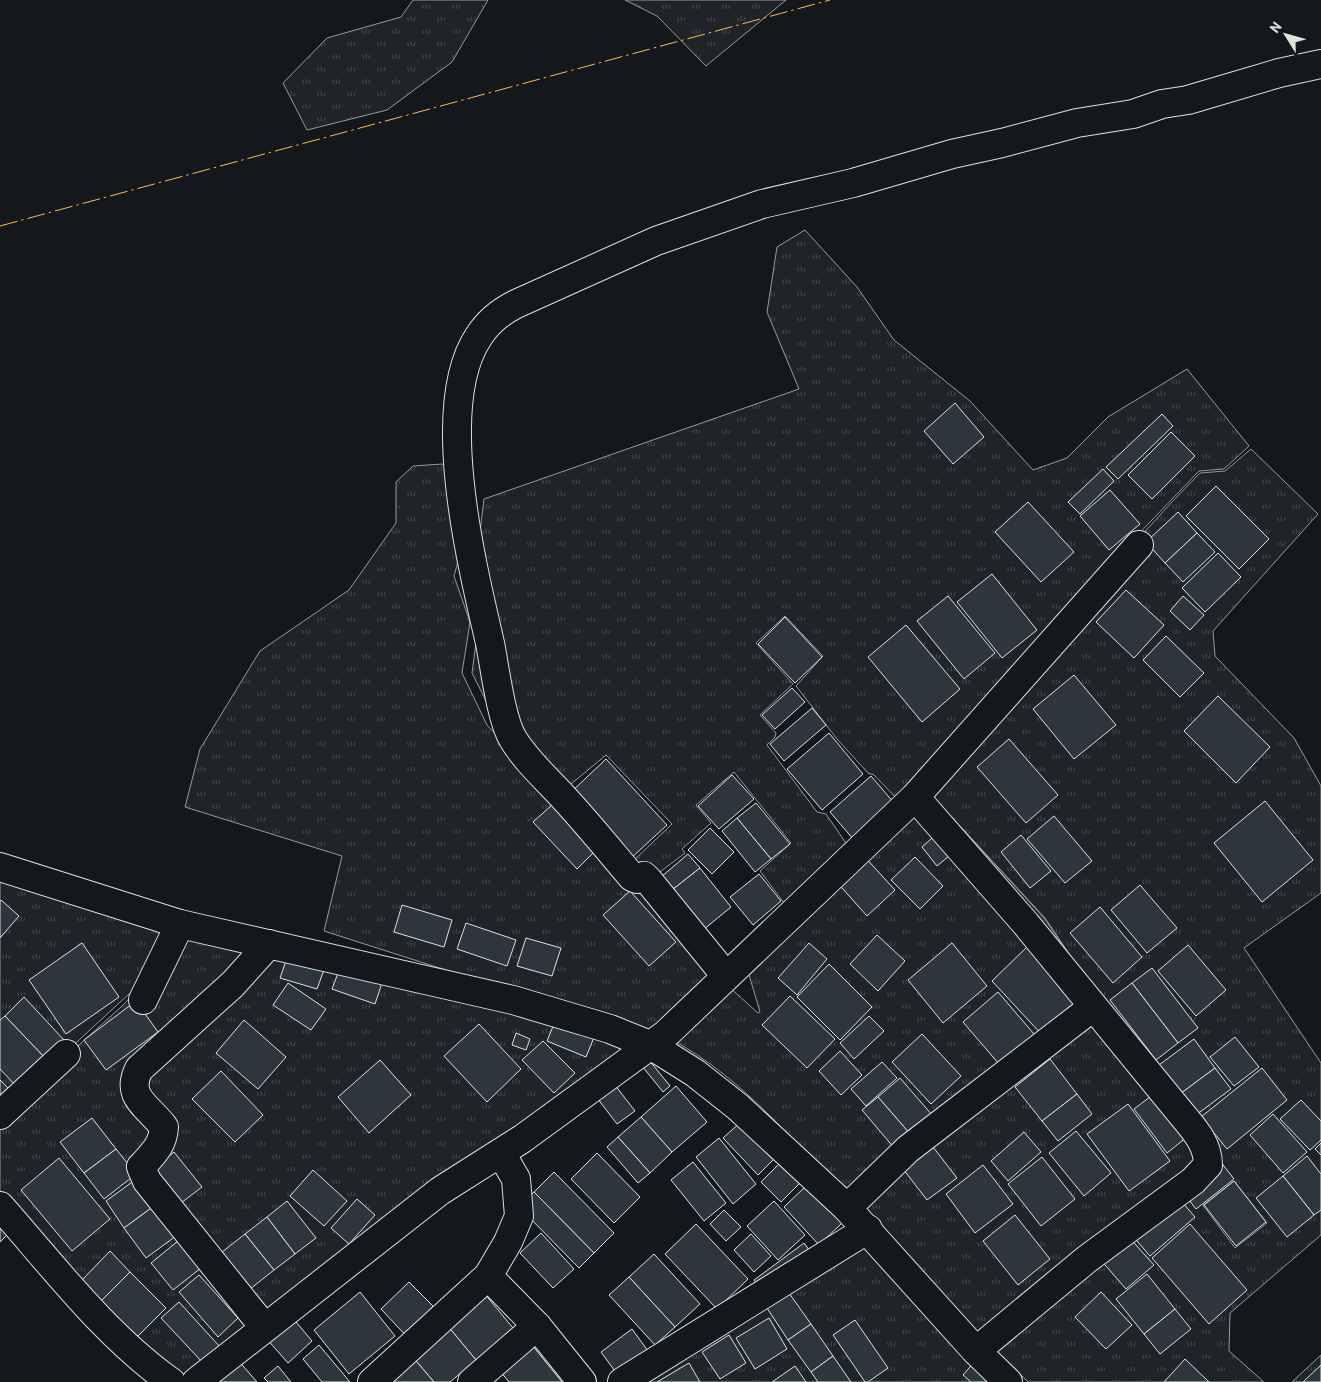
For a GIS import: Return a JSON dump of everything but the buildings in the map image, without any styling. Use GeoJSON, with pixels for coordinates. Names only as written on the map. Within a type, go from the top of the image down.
{"type":"FeatureCollection","features":[{"type":"Feature","properties":{"kind":"street"},"geometry":{"type":"LineString","coordinates":[[726,976],[648,880],[644,876],[637,879],[632,876],[533,765],[512,738],[485,622],[457,463],[457,414],[462,378],[479,336],[502,311],[516,304],[656,241],[762,204],[853,183],[952,154],[1076,123],[1133,114],[1162,104],[1188,100],[1279,73],[1321,64]]}},
{"type":"Feature","properties":{"kind":"street"},"geometry":{"type":"LineString","coordinates":[[196,1382],[440,1190],[501,1153],[667,1032],[915,797],[1139,545]]}},
{"type":"Feature","properties":{"kind":"street"},"geometry":{"type":"LineString","coordinates":[[915,797],[962,849],[1197,1133],[1208,1155],[1208,1165],[1193,1181],[1087,1259],[986,1342]]}},
{"type":"Feature","properties":{"kind":"street"},"geometry":{"type":"LineString","coordinates":[[0,867],[180,924],[513,1000],[610,1029],[667,1032]]}},
{"type":"Feature","properties":{"kind":"street"},"geometry":{"type":"LineString","coordinates":[[143,1000],[180,924]]}},
{"type":"Feature","properties":{"kind":"street"},"geometry":{"type":"LineString","coordinates":[[264,1327],[141,1172],[141,1167],[158,1148],[164,1138],[164,1128],[134,1091],[133,1082],[140,1069],[233,984],[269,944]]}},
{"type":"Feature","properties":{"kind":"street"},"geometry":{"type":"LineString","coordinates":[[859,1195],[908,1149],[1093,1007]]}},
{"type":"Feature","properties":{"kind":"street"},"geometry":{"type":"LineString","coordinates":[[667,1032],[695,1073],[738,1108],[859,1195],[868,1229],[986,1342],[1008,1382]]}},
{"type":"Feature","properties":{"kind":"street"},"geometry":{"type":"LineString","coordinates":[[0,1115],[66,1054]]}},
{"type":"Feature","properties":{"kind":"street"},"geometry":{"type":"LineString","coordinates":[[372,1382],[488,1276],[516,1228],[519,1216],[516,1179],[501,1153]]}},
{"type":"Feature","properties":{"kind":"street"},"geometry":{"type":"LineString","coordinates":[[0,1206],[118,1338],[151,1368],[171,1382]]}},
{"type":"Feature","properties":{"kind":"street"},"geometry":{"type":"LineString","coordinates":[[622,1382],[868,1229]]}},
{"type":"Feature","properties":{"kind":"street"},"geometry":{"type":"LineString","coordinates":[[488,1276],[538,1326],[582,1382]]}},
{"type":"Feature","properties":{"kind":"street"},"geometry":{"type":"LineString","coordinates":[[472,1382],[538,1326]]}},
{"type":"Feature","properties":{"kind":"green space"},"geometry":{"type":"Polygon","coordinates":[[[413,0],[488,0],[452,62],[387,110],[307,130],[283,83],[327,38],[401,17],[413,0]]]}},
{"type":"Feature","properties":{"kind":"green space"},"geometry":{"type":"Polygon","coordinates":[[[625,0],[786,0],[706,66],[657,16],[625,0]]]}},
{"type":"Feature","properties":{"kind":"green space"},"geometry":{"type":"Polygon","coordinates":[[[805,230],[857,287],[894,340],[970,401],[1033,470],[1067,458],[1108,417],[1187,369],[1249,446],[1224,469],[1199,471],[1130,543],[900,802],[874,775],[868,773],[837,739],[796,686],[823,656],[785,616],[756,643],[793,684],[760,715],[776,733],[775,737],[767,745],[817,812],[826,814],[848,846],[784,903],[760,871],[791,843],[734,772],[696,805],[711,823],[682,849],[685,853],[656,875],[633,861],[672,824],[606,755],[564,790],[494,717],[472,673],[479,620],[480,532],[484,499],[799,389],[767,312],[777,247],[805,230]]]}},
{"type":"Feature","properties":{"kind":"green space"},"geometry":{"type":"Polygon","coordinates":[[[1251,449],[1318,514],[1213,631],[1215,656],[1294,738],[1321,786],[1321,893],[1244,948],[1321,1063],[1321,1235],[1230,1313],[1229,1351],[1264,1382],[1028,1382],[852,1204],[769,1115],[724,1074],[674,1041],[728,986],[758,1013],[760,1012],[747,968],[1171,503],[1200,473],[1225,471],[1251,449]],[[935,799],[1044,918],[1099,998],[1045,918],[935,799]],[[1234,1181],[1203,1205],[1235,1248],[1267,1223],[1234,1181]]]}},
{"type":"Feature","properties":{"kind":"green space"},"geometry":{"type":"Polygon","coordinates":[[[442,464],[463,474],[469,523],[454,576],[470,622],[462,673],[487,725],[719,971],[653,1034],[583,1014],[324,931],[342,856],[185,807],[200,749],[260,651],[349,590],[396,523],[396,482],[413,466],[442,464]]]}},
{"type":"Feature","properties":{"kind":"green space"},"geometry":{"type":"Polygon","coordinates":[[[0,865],[168,913],[143,981],[0,1113],[0,865]]]}},
{"type":"Feature","properties":{"kind":"green space"},"geometry":{"type":"Polygon","coordinates":[[[170,914],[647,1036],[213,1367],[174,1382],[0,1202],[0,1116],[121,1007],[145,982],[170,914]]]}},
{"type":"Feature","properties":{"kind":"green space"},"geometry":{"type":"Polygon","coordinates":[[[865,1229],[1015,1382],[627,1382],[865,1229]]]}},
{"type":"Feature","properties":{"kind":"green space"},"geometry":{"type":"Polygon","coordinates":[[[1321,1355],[1321,1382],[1292,1382],[1321,1355]]]}},
{"type":"Feature","properties":{"kind":"power"},"geometry":{"type":"LineString","coordinates":[[0,226],[830,0]]}}]}
